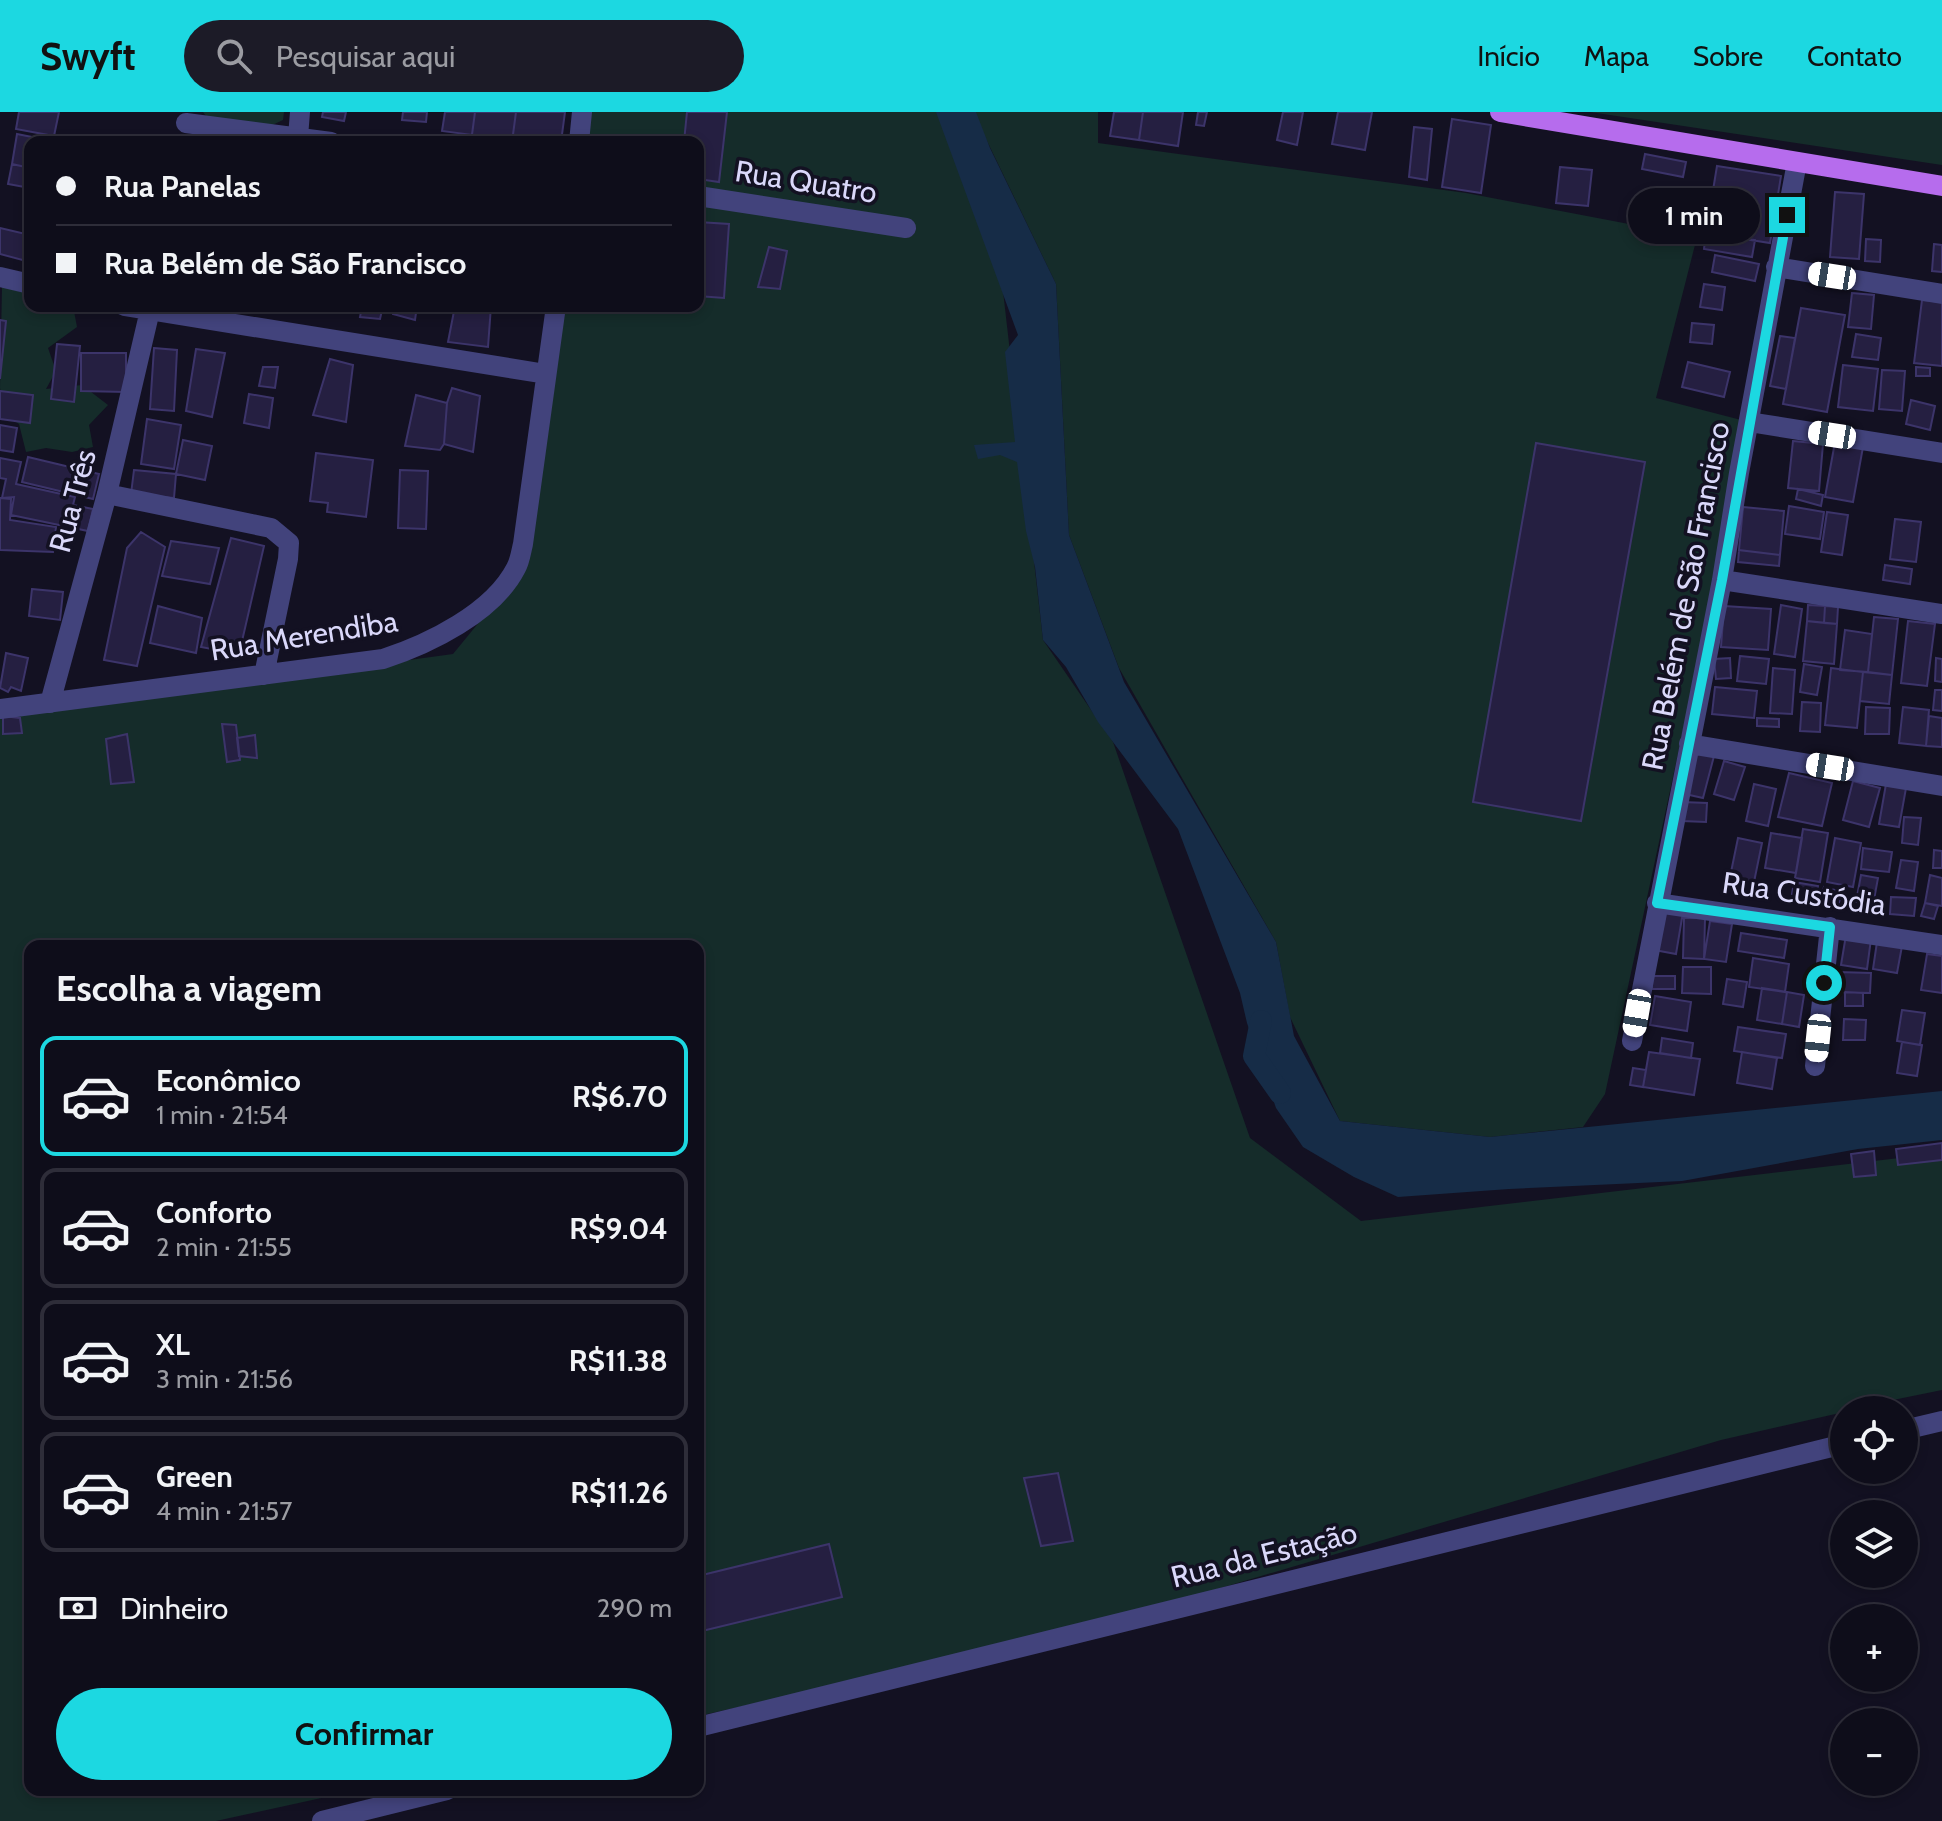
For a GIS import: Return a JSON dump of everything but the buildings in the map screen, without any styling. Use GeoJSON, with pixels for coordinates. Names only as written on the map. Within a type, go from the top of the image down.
{"type":"FeatureCollection","features":[{"type":"Feature","properties":{"kind":"main road"},"geometry":{"type":"LineString","coordinates":[[1500,112],[1942,186]]}},
{"type":"Feature","properties":{"kind":"street"},"geometry":{"type":"LineString","coordinates":[[298,136],[300,112]]}},
{"type":"Feature","properties":{"kind":"street"},"geometry":{"type":"LineString","coordinates":[[580,136],[582,112]]}},
{"type":"Feature","properties":{"kind":"street"},"geometry":{"type":"LineString","coordinates":[[185,126],[288,136]]}},
{"type":"Feature","properties":{"kind":"street","name":"Rua Belém de São Francisco"},"geometry":{"type":"LineString","coordinates":[[1632,1041],[1722,580],[1797,162]]}},
{"type":"Feature","properties":{"kind":"street","name":"Rua Quatro"},"geometry":{"type":"LineString","coordinates":[[704,197],[906,228]]}},
{"type":"Feature","properties":{"kind":"street"},"geometry":{"type":"LineString","coordinates":[[1776,267],[1942,294]]}},
{"type":"Feature","properties":{"kind":"street"},"geometry":{"type":"LineString","coordinates":[[0,277],[24,283]]}},
{"type":"Feature","properties":{"kind":"street","name":"Rua Três"},"geometry":{"type":"LineString","coordinates":[[50,703],[107,494],[150,312]]}},
{"type":"Feature","properties":{"kind":"street"},"geometry":{"type":"LineString","coordinates":[[169,312],[546,374]]}},
{"type":"Feature","properties":{"kind":"street","name":"Rua Merendiba"},"geometry":{"type":"LineString","coordinates":[[0,709],[383,659],[414,649],[469,616],[499,592],[517,567],[523,544],[555,312]]}},
{"type":"Feature","properties":{"kind":"street"},"geometry":{"type":"LineString","coordinates":[[1749,422],[1942,453]]}},
{"type":"Feature","properties":{"kind":"street"},"geometry":{"type":"LineString","coordinates":[[107,494],[271,528],[282,534],[289,543],[288,559],[264,675]]}},
{"type":"Feature","properties":{"kind":"street"},"geometry":{"type":"LineString","coordinates":[[1722,580],[1942,614]]}},
{"type":"Feature","properties":{"kind":"street"},"geometry":{"type":"LineString","coordinates":[[1689,744],[1942,786]]}},
{"type":"Feature","properties":{"kind":"street","name":"Rua Custódia"},"geometry":{"type":"LineString","coordinates":[[1657,903],[1942,945]]}},
{"type":"Feature","properties":{"kind":"street"},"geometry":{"type":"LineString","coordinates":[[1815,1066],[1830,927]]}},
{"type":"Feature","properties":{"kind":"street"},"geometry":{"type":"LineString","coordinates":[[1918,1427],[1942,1421]]}},
{"type":"Feature","properties":{"kind":"street","name":"Rua da Estação"},"geometry":{"type":"LineString","coordinates":[[704,1725],[1830,1447]]}},
{"type":"Feature","properties":{"kind":"street"},"geometry":{"type":"LineString","coordinates":[[322,1821],[423,1796]]}},
{"type":"Feature","properties":{"kind":"green space"},"geometry":{"type":"Polygon","coordinates":[[[203,112],[284,112],[283,120],[268,127],[206,116],[203,112]]]}},
{"type":"Feature","properties":{"kind":"green space"},"geometry":{"type":"Polygon","coordinates":[[[581,112],[939,112],[1003,291],[1043,640],[1113,742],[1250,1138],[1361,1221],[1942,1153],[1942,1390],[1913,1396],[1830,1396],[1830,1415],[1721,1440],[1045,1640],[704,1715],[704,940],[24,940],[24,1796],[331,1796],[216,1821],[0,1821],[0,716],[453,654],[526,565],[557,312],[704,312],[704,136],[579,136],[581,112]]]}},
{"type":"Feature","properties":{"kind":"green space"},"geometry":{"type":"Polygon","coordinates":[[[973,112],[1098,112],[1098,143],[1466,193],[1697,237],[1656,398],[1749,422],[1605,1094],[1583,1127],[1490,1137],[1340,1121],[1290,1017],[1276,942],[1119,668],[1069,535],[1056,284],[973,112]]]}},
{"type":"Feature","properties":{"kind":"green space"},"geometry":{"type":"Polygon","coordinates":[[[1590,112],[1942,112],[1942,165],[1590,112]]]}},
{"type":"Feature","properties":{"kind":"green space"},"geometry":{"type":"Polygon","coordinates":[[[2,287],[24,292],[24,312],[74,312],[77,327],[48,348],[56,371],[46,389],[82,385],[108,405],[89,425],[93,447],[72,452],[46,448],[26,452],[19,424],[5,415],[0,388],[2,287]]]}},
{"type":"Feature","properties":{"kind":"water"},"geometry":{"type":"Polygon","coordinates":[[[936,112],[976,112],[990,148],[1056,284],[1069,535],[1124,682],[1276,942],[1294,1036],[1340,1121],[1490,1137],[1942,1091],[1942,1140],[1858,1149],[1682,1181],[1398,1197],[1354,1177],[1303,1147],[1276,1108],[1240,993],[1178,829],[1098,722],[1066,667],[1043,640],[1035,567],[1026,531],[1017,462],[1000,455],[978,459],[974,445],[1015,442],[1005,352],[1018,335],[936,112]]]}},
{"type":"Feature","properties":{"kind":"waterway"},"geometry":{"type":"LineString","coordinates":[[1261,1021],[1254,1056],[1280,1093]]}},
{"type":"Feature","properties":{"kind":"route"},"geometry":{"type":"LineString","coordinates":[[1787,215],[1722,580],[1657,903],[1830,927],[1824,983]]}}]}
